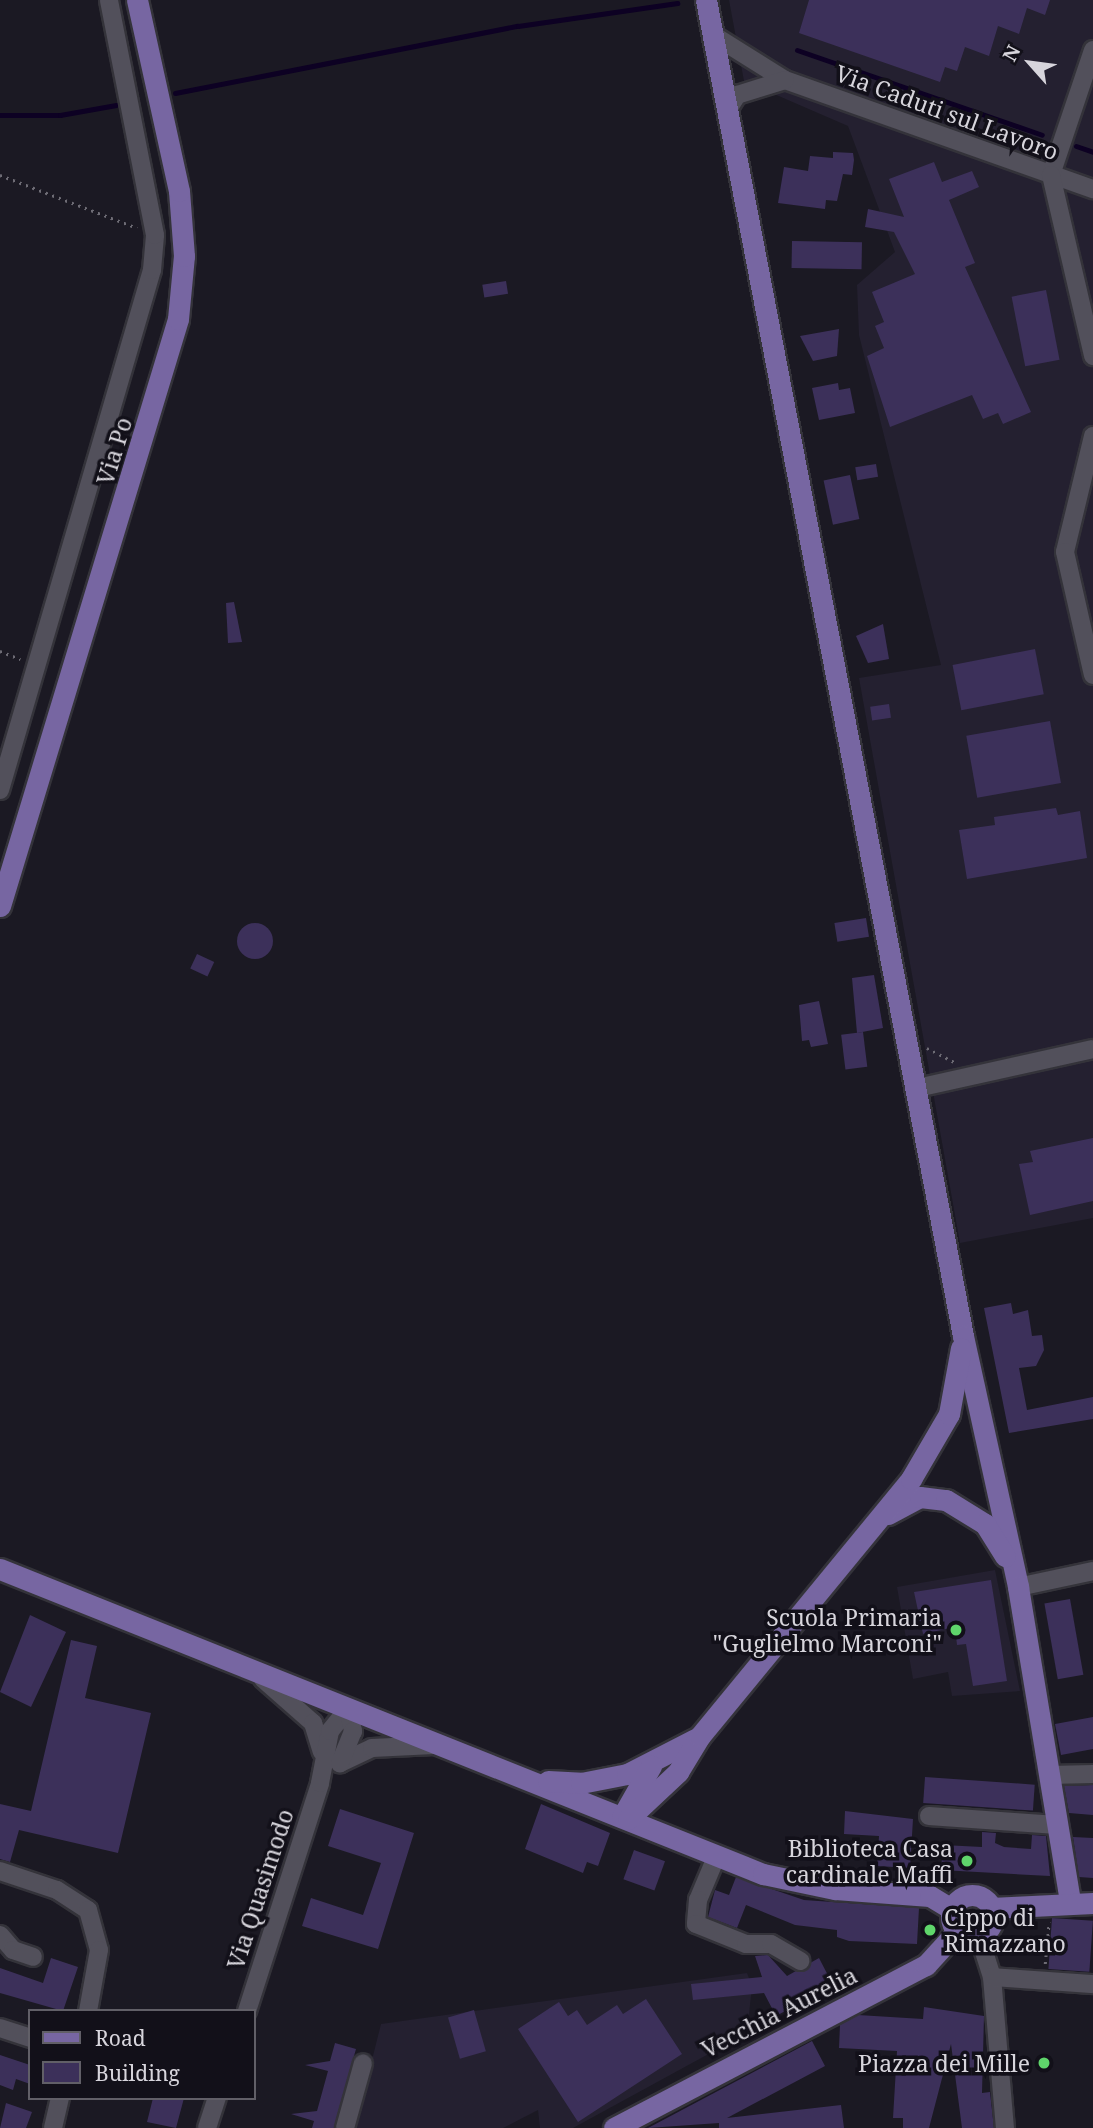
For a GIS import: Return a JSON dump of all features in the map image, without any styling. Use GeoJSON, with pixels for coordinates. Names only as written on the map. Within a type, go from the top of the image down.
{"type":"FeatureCollection","features":[{"type":"Feature","properties":{"kind":"main road","name":"Via Po"},"geometry":{"type":"LineString","coordinates":[[0,906],[178,319],[184,256],[180,191],[137,0]]}},
{"type":"Feature","properties":{"kind":"main road"},"geometry":{"type":"LineString","coordinates":[[706,0],[963,1336],[1018,1587],[1057,1825],[1061,1904]]}},
{"type":"Feature","properties":{"kind":"main road"},"geometry":{"type":"LineString","coordinates":[[625,1818],[678,1772],[700,1736],[875,1522],[933,1446],[949,1414],[963,1336]]}},
{"type":"Feature","properties":{"kind":"main road"},"geometry":{"type":"LineString","coordinates":[[875,1522],[920,1497],[965,1508],[1001,1545],[1018,1587]]}},
{"type":"Feature","properties":{"kind":"main road"},"geometry":{"type":"LineString","coordinates":[[0,1569],[717,1855],[797,1883],[930,1896],[952,1909],[957,1931],[979,1936],[991,1924],[991,1908]]}},
{"type":"Feature","properties":{"kind":"main road"},"geometry":{"type":"LineString","coordinates":[[528,1779],[581,1783],[653,1764],[700,1736]]}},
{"type":"Feature","properties":{"kind":"main road"},"geometry":{"type":"LineString","coordinates":[[625,1818],[653,1764]]}},
{"type":"Feature","properties":{"kind":"main road"},"geometry":{"type":"LineString","coordinates":[[952,1909],[971,1895],[991,1908],[1093,1903]]}},
{"type":"Feature","properties":{"kind":"main road","name":"Vecchia Aurelia"},"geometry":{"type":"LineString","coordinates":[[614,2128],[926,1965],[957,1931]]}},
{"type":"Feature","properties":{"kind":"street"},"geometry":{"type":"LineString","coordinates":[[0,790],[34,664],[152,270],[154,229],[109,0]]}},
{"type":"Feature","properties":{"kind":"street","name":"Via Caduti sul Lavoro"},"geometry":{"type":"LineString","coordinates":[[713,35],[785,80],[1093,189]]}},
{"type":"Feature","properties":{"kind":"street"},"geometry":{"type":"LineString","coordinates":[[1093,50],[1051,175],[1093,356]]}},
{"type":"Feature","properties":{"kind":"street"},"geometry":{"type":"LineString","coordinates":[[727,111],[737,95],[785,80]]}},
{"type":"Feature","properties":{"kind":"street"},"geometry":{"type":"LineString","coordinates":[[1093,436],[1065,552],[1093,675]]}},
{"type":"Feature","properties":{"kind":"street"},"geometry":{"type":"LineString","coordinates":[[917,1088],[1093,1049]]}},
{"type":"Feature","properties":{"kind":"street"},"geometry":{"type":"LineString","coordinates":[[1018,1587],[1093,1571]]}},
{"type":"Feature","properties":{"kind":"street","name":"Via Quasimodo"},"geometry":{"type":"LineString","coordinates":[[252,1671],[313,1723],[323,1757]]}},
{"type":"Feature","properties":{"kind":"street","name":"Via Quasimodo"},"geometry":{"type":"LineString","coordinates":[[248,2009],[320,1783],[323,1757],[334,1720],[348,1709],[353,1731],[340,1763]]}},
{"type":"Feature","properties":{"kind":"street","name":"Via Quasimodo"},"geometry":{"type":"LineString","coordinates":[[320,1783],[340,1763],[372,1748],[442,1745]]}},
{"type":"Feature","properties":{"kind":"street"},"geometry":{"type":"LineString","coordinates":[[1049,1775],[1093,1774]]}},
{"type":"Feature","properties":{"kind":"street"},"geometry":{"type":"LineString","coordinates":[[929,1816],[1057,1825]]}},
{"type":"Feature","properties":{"kind":"street"},"geometry":{"type":"LineString","coordinates":[[717,1855],[698,1900],[696,1924],[746,1944],[771,1944],[800,1961]]}},
{"type":"Feature","properties":{"kind":"street"},"geometry":{"type":"LineString","coordinates":[[0,1871],[57,1890],[88,1910],[99,1950],[88,2009]]}},
{"type":"Feature","properties":{"kind":"street"},"geometry":{"type":"LineString","coordinates":[[0,1935],[13,1950],[33,1957]]}},
{"type":"Feature","properties":{"kind":"street"},"geometry":{"type":"LineString","coordinates":[[979,1936],[992,1977],[1005,2128]]}},
{"type":"Feature","properties":{"kind":"street"},"geometry":{"type":"LineString","coordinates":[[992,1977],[1093,1984]]}},
{"type":"Feature","properties":{"kind":"street"},"geometry":{"type":"LineString","coordinates":[[0,2028],[28,2037]]}},
{"type":"Feature","properties":{"kind":"street"},"geometry":{"type":"LineString","coordinates":[[345,2128],[363,2063]]}},
{"type":"Feature","properties":{"kind":"street"},"geometry":{"type":"LineString","coordinates":[[52,2128],[59,2100]]}},
{"type":"Feature","properties":{"kind":"street"},"geometry":{"type":"LineString","coordinates":[[207,2128],[216,2100]]}},
{"type":"Feature","properties":{"kind":"path"},"geometry":{"type":"LineString","coordinates":[[0,175],[130,228],[154,229]]}},
{"type":"Feature","properties":{"kind":"path"},"geometry":{"type":"LineString","coordinates":[[0,651],[34,664]]}},
{"type":"Feature","properties":{"kind":"path"},"geometry":{"type":"LineString","coordinates":[[1047,1981],[1061,1904]]}},
{"type":"Feature","properties":{"kind":"shaded area"},"geometry":{"type":"Polygon","coordinates":[[[729,0],[1093,0],[1093,1218],[960,1243],[859,678],[941,665],[859,335],[857,285],[895,252],[848,126],[744,81],[729,0]]]}},
{"type":"Feature","properties":{"kind":"shaded area","name":"Scuola Primaria \"Guglielmo Marconi\""},"geometry":{"type":"Polygon","coordinates":[[[995,1570],[1020,1691],[952,1696],[948,1672],[913,1679],[897,1587],[995,1570]]]}},
{"type":"Feature","properties":{"kind":"shaded area"},"geometry":{"type":"Polygon","coordinates":[[[747,1973],[752,1986],[747,2033],[573,2128],[540,2128],[538,2110],[503,2128],[355,2128],[381,2024],[747,1973]]]}},
{"type":"Feature","properties":{"kind":"building"},"geometry":{"type":"Polygon","coordinates":[[[809,0],[1050,0],[1045,15],[1027,8],[1019,34],[998,26],[989,56],[965,47],[957,71],[945,67],[940,82],[799,33],[809,0]]]}},
{"type":"Feature","properties":{"kind":"building"},"geometry":{"type":"Polygon","coordinates":[[[833,152],[853,153],[854,160],[852,175],[843,174],[837,201],[826,200],[825,209],[778,203],[784,167],[808,171],[810,156],[833,158],[833,152]]]}},
{"type":"Feature","properties":{"kind":"building"},"geometry":{"type":"Polygon","coordinates":[[[934,162],[942,182],[972,171],[979,187],[949,200],[975,263],[965,267],[1031,412],[1003,424],[998,413],[983,419],[972,395],[890,427],[867,356],[884,348],[875,326],[884,322],[872,292],[915,274],[894,232],[865,227],[868,209],[904,217],[889,179],[934,162]]]}},
{"type":"Feature","properties":{"kind":"building"},"geometry":{"type":"Polygon","coordinates":[[[792,241],[862,242],[862,269],[792,268],[792,241]]]}},
{"type":"Feature","properties":{"kind":"building"},"geometry":{"type":"Polygon","coordinates":[[[506,281],[508,294],[484,298],[482,285],[506,281]]]}},
{"type":"Feature","properties":{"kind":"building"},"geometry":{"type":"Polygon","coordinates":[[[1046,290],[1060,360],[1025,366],[1012,297],[1046,290]]]}},
{"type":"Feature","properties":{"kind":"building"},"geometry":{"type":"Polygon","coordinates":[[[839,329],[837,356],[813,361],[800,336],[839,329]]]}},
{"type":"Feature","properties":{"kind":"building"},"geometry":{"type":"Polygon","coordinates":[[[838,383],[839,390],[850,388],[855,413],[819,420],[812,388],[838,383]]]}},
{"type":"Feature","properties":{"kind":"building"},"geometry":{"type":"Polygon","coordinates":[[[876,464],[878,477],[857,480],[855,467],[876,464]]]}},
{"type":"Feature","properties":{"kind":"building"},"geometry":{"type":"Polygon","coordinates":[[[850,475],[859,519],[833,525],[824,481],[850,475]]]}},
{"type":"Feature","properties":{"kind":"building"},"geometry":{"type":"Polygon","coordinates":[[[234,602],[242,642],[228,643],[226,603],[234,602]]]}},
{"type":"Feature","properties":{"kind":"building"},"geometry":{"type":"Polygon","coordinates":[[[883,624],[889,659],[868,663],[856,636],[883,624]]]}},
{"type":"Feature","properties":{"kind":"building"},"geometry":{"type":"Polygon","coordinates":[[[1035,649],[1044,694],[961,710],[953,665],[1035,649]]]}},
{"type":"Feature","properties":{"kind":"building"},"geometry":{"type":"Polygon","coordinates":[[[889,704],[891,718],[872,721],[870,707],[889,704]]]}},
{"type":"Feature","properties":{"kind":"building"},"geometry":{"type":"Polygon","coordinates":[[[1050,721],[1061,783],[977,798],[966,736],[1050,721]]]}},
{"type":"Feature","properties":{"kind":"building"},"geometry":{"type":"Polygon","coordinates":[[[1056,808],[1058,815],[1080,811],[1087,858],[967,879],[959,830],[995,825],[994,817],[1056,808]]]}},
{"type":"Feature","properties":{"kind":"building"},"geometry":{"type":"Polygon","coordinates":[[[866,918],[869,937],[837,942],[834,923],[866,918]]]}},
{"type":"Feature","properties":{"kind":"building"},"geometry":{"type":"Polygon","coordinates":[[[255,923],[268,928],[273,941],[268,954],[255,959],[242,954],[237,941],[242,928],[255,923]]]}},
{"type":"Feature","properties":{"kind":"building"},"geometry":{"type":"Polygon","coordinates":[[[197,954],[214,962],[207,977],[190,969],[197,954]]]}},
{"type":"Feature","properties":{"kind":"building"},"geometry":{"type":"Polygon","coordinates":[[[874,975],[883,1028],[857,1033],[852,978],[874,975]]]}},
{"type":"Feature","properties":{"kind":"building"},"geometry":{"type":"Polygon","coordinates":[[[819,1001],[828,1044],[811,1047],[809,1040],[802,1041],[799,1005],[819,1001]]]}},
{"type":"Feature","properties":{"kind":"building"},"geometry":{"type":"Polygon","coordinates":[[[863,1032],[867,1067],[845,1069],[841,1035],[863,1032]]]}},
{"type":"Feature","properties":{"kind":"building"},"geometry":{"type":"Polygon","coordinates":[[[1093,1138],[1093,1201],[1030,1215],[1019,1164],[1033,1162],[1030,1151],[1093,1138]]]}},
{"type":"Feature","properties":{"kind":"building"},"geometry":{"type":"Polygon","coordinates":[[[1011,1303],[1013,1314],[1028,1310],[1032,1336],[1042,1335],[1044,1350],[1036,1366],[1019,1368],[1027,1410],[1093,1397],[1093,1419],[1009,1433],[984,1308],[1011,1303]]]}},
{"type":"Feature","properties":{"kind":"building"},"geometry":{"type":"Polygon","coordinates":[[[991,1580],[1007,1681],[973,1686],[966,1644],[957,1645],[955,1627],[923,1634],[914,1592],[991,1580]]]}},
{"type":"Feature","properties":{"kind":"building"},"geometry":{"type":"Polygon","coordinates":[[[1070,1599],[1083,1675],[1058,1679],[1044,1604],[1070,1599]]]}},
{"type":"Feature","properties":{"kind":"building"},"geometry":{"type":"Polygon","coordinates":[[[30,1615],[66,1632],[31,1707],[0,1692],[30,1615]]]}},
{"type":"Feature","properties":{"kind":"building"},"geometry":{"type":"Polygon","coordinates":[[[71,1640],[97,1646],[85,1698],[151,1713],[118,1853],[19,1830],[10,1862],[0,1859],[0,1804],[31,1811],[71,1640]]]}},
{"type":"Feature","properties":{"kind":"building"},"geometry":{"type":"Polygon","coordinates":[[[1093,1717],[1093,1749],[1061,1755],[1055,1724],[1093,1717]]]}},
{"type":"Feature","properties":{"kind":"building"},"geometry":{"type":"Polygon","coordinates":[[[925,1777],[1035,1785],[1033,1811],[923,1803],[925,1777]]]}},
{"type":"Feature","properties":{"kind":"building"},"geometry":{"type":"Polygon","coordinates":[[[1093,1785],[1093,1815],[1069,1813],[1064,1786],[1093,1785]]]}},
{"type":"Feature","properties":{"kind":"building"},"geometry":{"type":"Polygon","coordinates":[[[541,1804],[610,1833],[598,1866],[587,1862],[583,1873],[525,1849],[541,1804]]]}},
{"type":"Feature","properties":{"kind":"building"},"geometry":{"type":"Polygon","coordinates":[[[340,1809],[414,1833],[378,1949],[302,1926],[311,1898],[363,1915],[381,1863],[328,1846],[340,1809]]]}},
{"type":"Feature","properties":{"kind":"building"},"geometry":{"type":"Polygon","coordinates":[[[845,1811],[913,1819],[910,1868],[877,1866],[879,1836],[844,1834],[845,1811]]]}},
{"type":"Feature","properties":{"kind":"building"},"geometry":{"type":"Polygon","coordinates":[[[982,1832],[996,1833],[995,1843],[1004,1847],[1031,1849],[1032,1835],[1046,1836],[1050,1876],[941,1870],[943,1845],[982,1847],[982,1832]]]}},
{"type":"Feature","properties":{"kind":"building"},"geometry":{"type":"Polygon","coordinates":[[[1073,1837],[1093,1838],[1093,1878],[1079,1877],[1073,1837]]]}},
{"type":"Feature","properties":{"kind":"building"},"geometry":{"type":"Polygon","coordinates":[[[634,1850],[665,1861],[654,1890],[623,1879],[634,1850]]]}},
{"type":"Feature","properties":{"kind":"building"},"geometry":{"type":"Polygon","coordinates":[[[736,1877],[804,1900],[919,1908],[917,1944],[849,1941],[837,1937],[837,1930],[795,1925],[746,1905],[737,1928],[708,1917],[715,1890],[729,1895],[736,1877]]]}},
{"type":"Feature","properties":{"kind":"building"},"geometry":{"type":"Polygon","coordinates":[[[1052,1918],[1093,1921],[1089,1972],[1048,1969],[1052,1918]]]}},
{"type":"Feature","properties":{"kind":"building"},"geometry":{"type":"Polygon","coordinates":[[[768,1955],[787,1976],[819,1958],[833,1985],[776,2016],[764,1993],[693,2000],[691,1984],[762,1977],[755,1956],[768,1955]]]}},
{"type":"Feature","properties":{"kind":"building"},"geometry":{"type":"Polygon","coordinates":[[[51,1958],[78,1967],[64,2009],[0,1993],[0,1968],[43,1983],[51,1958]]]}},
{"type":"Feature","properties":{"kind":"building"},"geometry":{"type":"Polygon","coordinates":[[[646,1999],[682,2054],[578,2122],[518,2029],[559,2002],[568,2016],[577,2010],[587,2025],[617,2005],[623,2014],[646,1999]]]}},
{"type":"Feature","properties":{"kind":"building"},"geometry":{"type":"Polygon","coordinates":[[[924,2007],[984,2016],[982,2093],[990,2092],[994,2128],[962,2128],[951,2044],[929,2128],[903,2128],[903,2118],[893,2118],[897,2051],[839,2048],[840,2025],[858,2015],[923,2019],[924,2007]]]}},
{"type":"Feature","properties":{"kind":"building"},"geometry":{"type":"Polygon","coordinates":[[[474,2010],[486,2051],[460,2059],[448,2017],[474,2010]]]}},
{"type":"Feature","properties":{"kind":"building"},"geometry":{"type":"Polygon","coordinates":[[[812,2041],[825,2066],[727,2118],[841,2105],[844,2128],[719,2128],[719,2123],[648,2128],[812,2041]]]}},
{"type":"Feature","properties":{"kind":"building"},"geometry":{"type":"Polygon","coordinates":[[[335,2043],[356,2049],[334,2128],[312,2128],[314,2121],[291,2114],[317,2111],[328,2071],[305,2065],[330,2061],[335,2043]]]}},
{"type":"Feature","properties":{"kind":"building"},"geometry":{"type":"Polygon","coordinates":[[[0,2055],[28,2064],[28,2083],[16,2079],[13,2090],[0,2085],[0,2055]]]}},
{"type":"Feature","properties":{"kind":"building"},"geometry":{"type":"Polygon","coordinates":[[[152,2100],[183,2100],[176,2128],[147,2122],[152,2100]]]}},
{"type":"Feature","properties":{"kind":"building"},"geometry":{"type":"Polygon","coordinates":[[[6,2103],[32,2112],[26,2128],[0,2128],[6,2103]]]}},
{"type":"Feature","properties":{"kind":"waterway"},"geometry":{"type":"LineString","coordinates":[[175,93],[518,26],[677,3]]}},
{"type":"Feature","properties":{"kind":"waterway"},"geometry":{"type":"LineString","coordinates":[[797,50],[1042,135]]}},
{"type":"Feature","properties":{"kind":"waterway"},"geometry":{"type":"LineString","coordinates":[[0,115],[60,115],[116,105]]}},
{"type":"Feature","properties":{"kind":"waterway"},"geometry":{"type":"LineString","coordinates":[[1076,146],[1093,152]]}},
{"type":"Feature","properties":{"kind":"place","name":"Scuola Primaria \"Guglielmo Marconi\""},"geometry":{"type":"Point","coordinates":[956,1630]}},
{"type":"Feature","properties":{"kind":"place","name":"Biblioteca Casa cardinale Maffi"},"geometry":{"type":"Point","coordinates":[967,1861]}},
{"type":"Feature","properties":{"kind":"place","name":"Cippo di Rimazzano"},"geometry":{"type":"Point","coordinates":[930,1930]}},
{"type":"Feature","properties":{"kind":"place","name":"Piazza dei Mille"},"geometry":{"type":"Point","coordinates":[1044,2063]}}]}
